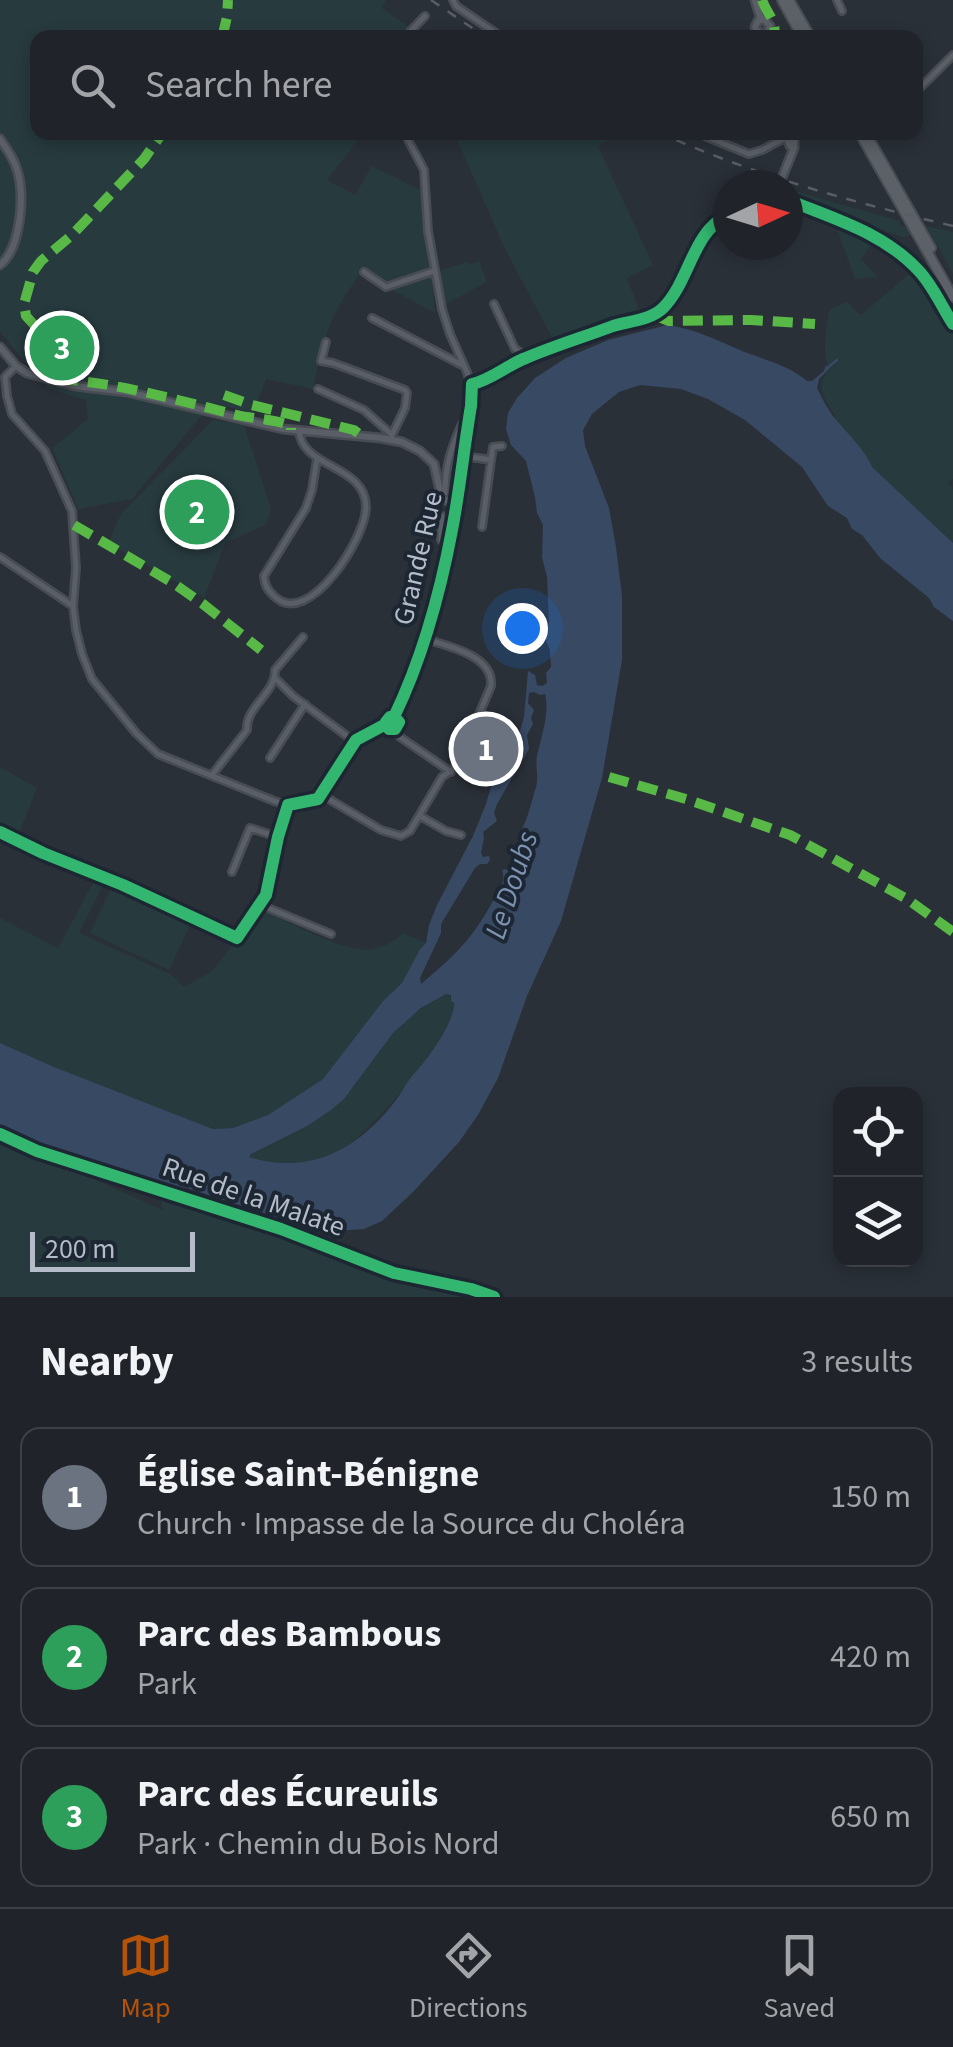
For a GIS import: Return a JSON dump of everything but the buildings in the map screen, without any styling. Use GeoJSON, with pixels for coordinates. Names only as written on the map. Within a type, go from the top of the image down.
{"type":"FeatureCollection","features":[{"type":"Feature","properties":{"kind":"main road"},"geometry":{"type":"LineString","coordinates":[[786,0],[799,30]]}},
{"type":"Feature","properties":{"kind":"main road"},"geometry":{"type":"LineString","coordinates":[[786,0],[806,30]]}},
{"type":"Feature","properties":{"kind":"main road"},"geometry":{"type":"LineString","coordinates":[[866,140],[953,296]]}},
{"type":"Feature","properties":{"kind":"main road"},"geometry":{"type":"LineString","coordinates":[[867,140],[953,286]]}},
{"type":"Feature","properties":{"kind":"street"},"geometry":{"type":"LineString","coordinates":[[453,0],[491,30]]}},
{"type":"Feature","properties":{"kind":"street"},"geometry":{"type":"LineString","coordinates":[[755,0],[761,19],[756,30]]}},
{"type":"Feature","properties":{"kind":"street"},"geometry":{"type":"LineString","coordinates":[[837,0],[842,10]]}},
{"type":"Feature","properties":{"kind":"street"},"geometry":{"type":"LineString","coordinates":[[412,30],[425,16]]}},
{"type":"Feature","properties":{"kind":"street"},"geometry":{"type":"LineString","coordinates":[[923,85],[953,55]]}},
{"type":"Feature","properties":{"kind":"street"},"geometry":{"type":"LineString","coordinates":[[0,139],[16,165],[21,190],[16,235],[8,258],[0,265]]}},
{"type":"Feature","properties":{"kind":"street"},"geometry":{"type":"LineString","coordinates":[[408,140],[424,170],[428,232],[445,322],[476,387],[528,357],[661,310],[713,226]]}},
{"type":"Feature","properties":{"kind":"street"},"geometry":{"type":"LineString","coordinates":[[715,140],[750,154],[778,140]]}},
{"type":"Feature","properties":{"kind":"street"},"geometry":{"type":"LineString","coordinates":[[784,170],[794,148],[792,140]]}},
{"type":"Feature","properties":{"kind":"street"},"geometry":{"type":"LineString","coordinates":[[364,272],[386,287],[435,271]]}},
{"type":"Feature","properties":{"kind":"street"},"geometry":{"type":"LineString","coordinates":[[494,304],[515,349],[528,357]]}},
{"type":"Feature","properties":{"kind":"street"},"geometry":{"type":"LineString","coordinates":[[372,318],[466,369]]}},
{"type":"Feature","properties":{"kind":"street"},"geometry":{"type":"LineString","coordinates":[[326,342],[321,361],[408,394],[390,436]]}},
{"type":"Feature","properties":{"kind":"street"},"geometry":{"type":"LineString","coordinates":[[0,347],[16,366],[36,376],[75,386],[126,392],[283,430],[390,436],[425,456],[436,468],[442,499],[456,503]]}},
{"type":"Feature","properties":{"kind":"street"},"geometry":{"type":"LineString","coordinates":[[16,366],[3,374],[11,410],[45,451],[72,511],[76,568],[73,606],[88,672],[136,733],[158,754],[274,802],[288,805],[314,801],[322,795],[355,742],[394,717],[400,737],[451,772]]}},
{"type":"Feature","properties":{"kind":"street","name":"Grande Rue"},"geometry":{"type":"LineString","coordinates":[[394,717],[425,639],[449,544],[476,387]]}},
{"type":"Feature","properties":{"kind":"street"},"geometry":{"type":"LineString","coordinates":[[318,389],[364,410],[390,436]]}},
{"type":"Feature","properties":{"kind":"street"},"geometry":{"type":"LineString","coordinates":[[445,493],[449,453],[464,421],[469,420]]}},
{"type":"Feature","properties":{"kind":"street"},"geometry":{"type":"LineString","coordinates":[[298,430],[302,444],[357,483],[365,495],[365,520],[348,556],[320,591],[292,604],[283,603],[266,588],[264,576],[306,508],[318,458]]}},
{"type":"Feature","properties":{"kind":"street"},"geometry":{"type":"LineString","coordinates":[[482,527],[494,447],[502,446]]}},
{"type":"Feature","properties":{"kind":"street"},"geometry":{"type":"LineString","coordinates":[[464,456],[491,460]]}},
{"type":"Feature","properties":{"kind":"street"},"geometry":{"type":"LineString","coordinates":[[442,516],[441,540],[449,544]]}},
{"type":"Feature","properties":{"kind":"street"},"geometry":{"type":"LineString","coordinates":[[0,557],[73,606]]}},
{"type":"Feature","properties":{"kind":"street"},"geometry":{"type":"LineString","coordinates":[[212,775],[246,730],[246,721],[276,679],[276,670],[303,637]]}},
{"type":"Feature","properties":{"kind":"street"},"geometry":{"type":"LineString","coordinates":[[322,795],[400,836],[410,831],[442,777],[462,758],[491,686],[491,673],[487,666],[457,649],[425,639]]}},
{"type":"Feature","properties":{"kind":"street"},"geometry":{"type":"LineString","coordinates":[[276,679],[355,742]]}},
{"type":"Feature","properties":{"kind":"street"},"geometry":{"type":"LineString","coordinates":[[270,758],[306,704]]}},
{"type":"Feature","properties":{"kind":"street"},"geometry":{"type":"LineString","coordinates":[[386,724],[389,729],[396,729]]}},
{"type":"Feature","properties":{"kind":"street"},"geometry":{"type":"LineString","coordinates":[[476,724],[506,740],[501,765]]}},
{"type":"Feature","properties":{"kind":"street"},"geometry":{"type":"LineString","coordinates":[[237,938],[261,905],[270,883],[288,805]]}},
{"type":"Feature","properties":{"kind":"street"},"geometry":{"type":"LineString","coordinates":[[420,816],[461,835]]}},
{"type":"Feature","properties":{"kind":"street"},"geometry":{"type":"LineString","coordinates":[[232,872],[250,828],[278,837]]}},
{"type":"Feature","properties":{"kind":"street"},"geometry":{"type":"LineString","coordinates":[[261,905],[331,934]]}},
{"type":"Feature","properties":{"kind":"street","name":"Rue de la Malate"},"geometry":{"type":"LineString","coordinates":[[0,1134],[37,1151],[281,1229],[394,1273],[494,1297]]}},
{"type":"Feature","properties":{"kind":"green space"},"geometry":{"type":"Polygon","coordinates":[[[0,0],[386,0],[382,8],[410,28],[30,30],[30,140],[358,140],[327,180],[355,195],[372,166],[423,191],[435,313],[361,273],[329,328],[313,389],[266,379],[253,413],[212,403],[132,499],[78,509],[52,448],[88,419],[86,400],[47,388],[0,332],[0,0]]]}},
{"type":"Feature","properties":{"kind":"green space"},"geometry":{"type":"Polygon","coordinates":[[[457,140],[609,140],[598,146],[653,265],[627,278],[641,314],[553,339],[505,249],[457,140]]]}},
{"type":"Feature","properties":{"kind":"green space"},"geometry":{"type":"Polygon","coordinates":[[[803,193],[900,221],[912,234],[903,237],[882,230],[861,259],[878,277],[855,279],[832,215],[803,204],[803,193]]]}},
{"type":"Feature","properties":{"kind":"green space"},"geometry":{"type":"Polygon","coordinates":[[[926,226],[953,232],[953,274],[926,226]]]}},
{"type":"Feature","properties":{"kind":"green space"},"geometry":{"type":"Polygon","coordinates":[[[479,261],[487,282],[444,305],[440,271],[479,261]]]}},
{"type":"Feature","properties":{"kind":"green space"},"geometry":{"type":"Polygon","coordinates":[[[915,269],[953,328],[953,479],[948,482],[953,490],[953,543],[871,467],[834,418],[821,388],[829,369],[825,347],[829,310],[847,302],[861,315],[915,269]]]}},
{"type":"Feature","properties":{"kind":"green space"},"geometry":{"type":"Polygon","coordinates":[[[213,420],[244,425],[271,509],[267,524],[225,543],[204,598],[108,543],[121,514],[213,420]]]}},
{"type":"Feature","properties":{"kind":"green space"},"geometry":{"type":"Polygon","coordinates":[[[0,767],[37,788],[14,845],[0,838],[0,767]]]}},
{"type":"Feature","properties":{"kind":"green space"},"geometry":{"type":"Polygon","coordinates":[[[98,874],[107,877],[79,933],[170,974],[184,987],[212,971],[261,910],[348,947],[383,946],[402,933],[426,943],[402,983],[383,1001],[323,1079],[268,1115],[233,1128],[213,1129],[0,1043],[0,918],[58,948],[98,874]]]}},
{"type":"Feature","properties":{"kind":"green space"},"geometry":{"type":"Polygon","coordinates":[[[113,884],[192,921],[169,970],[90,933],[113,884]]]}},
{"type":"Feature","properties":{"kind":"green space"},"geometry":{"type":"Polygon","coordinates":[[[446,994],[454,1002],[440,1038],[389,1106],[353,1142],[329,1157],[306,1163],[248,1157],[336,1105],[395,1031],[446,994]]]}},
{"type":"Feature","properties":{"kind":"green space"},"geometry":{"type":"Polygon","coordinates":[[[0,1137],[163,1210],[159,1194],[297,1238],[422,1284],[478,1297],[0,1297],[0,1137]]]}},
{"type":"Feature","properties":{"kind":"water","name":"Le Doubs"},"geometry":{"type":"Polygon","coordinates":[[[667,325],[776,363],[807,381],[824,371],[826,365],[829,369],[819,379],[817,388],[832,414],[872,467],[953,543],[953,621],[880,558],[862,535],[852,529],[847,518],[828,506],[802,467],[745,420],[681,389],[640,385],[619,392],[592,414],[583,430],[585,446],[609,508],[622,596],[622,660],[602,778],[561,921],[527,996],[498,1078],[459,1142],[382,1221],[364,1229],[335,1231],[299,1224],[66,1155],[0,1127],[0,1043],[213,1129],[233,1128],[268,1115],[323,1079],[383,1001],[402,983],[426,943],[437,905],[473,836],[492,783],[514,752],[524,717],[528,671],[542,686],[547,683],[546,673],[551,667],[544,636],[549,623],[543,525],[526,461],[511,445],[506,429],[508,413],[535,378],[566,358],[608,340],[667,325]],[[529,693],[528,703],[534,710],[527,735],[529,749],[497,804],[497,821],[483,832],[481,853],[490,860],[475,868],[441,924],[421,984],[470,936],[500,888],[502,870],[513,868],[526,847],[520,833],[537,783],[546,709],[545,694],[529,693]],[[451,995],[421,1008],[393,1033],[344,1099],[331,1110],[249,1157],[292,1163],[313,1160],[332,1154],[366,1132],[396,1100],[439,1040],[453,1011],[451,995]]]}},
{"type":"Feature","properties":{"kind":"waterway"},"geometry":{"type":"LineString","coordinates":[[826,369],[837,360]]}},
{"type":"Feature","properties":{"kind":"railway"},"geometry":{"type":"LineString","coordinates":[[431,0],[475,30]]}},
{"type":"Feature","properties":{"kind":"railway"},"geometry":{"type":"LineString","coordinates":[[678,140],[803,186],[953,226]]}},
{"type":"Feature","properties":{"kind":"marked path"},"geometry":{"type":"LineString","coordinates":[[224,30],[228,0]]}},
{"type":"Feature","properties":{"kind":"marked path"},"geometry":{"type":"LineString","coordinates":[[762,0],[774,30]]}},
{"type":"Feature","properties":{"kind":"marked path"},"geometry":{"type":"LineString","coordinates":[[57,381],[57,368],[47,339],[26,316],[24,304],[33,272],[144,159],[157,140]]}},
{"type":"Feature","properties":{"kind":"marked path"},"geometry":{"type":"LineString","coordinates":[[654,315],[669,321],[815,324]]}},
{"type":"Feature","properties":{"kind":"marked path"},"geometry":{"type":"LineString","coordinates":[[58,379],[148,393],[278,422],[291,426],[291,430]]}},
{"type":"Feature","properties":{"kind":"marked path"},"geometry":{"type":"LineString","coordinates":[[224,395],[354,430],[362,436]]}},
{"type":"Feature","properties":{"kind":"marked path"},"geometry":{"type":"LineString","coordinates":[[74,525],[173,583],[261,650]]}},
{"type":"Feature","properties":{"kind":"marked path"},"geometry":{"type":"LineString","coordinates":[[609,777],[790,835],[907,899],[953,932]]}},
{"type":"Feature","properties":{"kind":"cycle path"},"geometry":{"type":"LineString","coordinates":[[803,206],[858,228],[905,258],[924,277],[953,324]]}},
{"type":"Feature","properties":{"kind":"cycle path"},"geometry":{"type":"LineString","coordinates":[[394,717],[429,626],[442,578],[472,384],[537,354],[658,312],[672,297],[713,226]]}},
{"type":"Feature","properties":{"kind":"cycle path"},"geometry":{"type":"LineString","coordinates":[[394,717],[399,722],[395,729],[389,729],[386,722],[394,717]]}},
{"type":"Feature","properties":{"kind":"cycle path"},"geometry":{"type":"LineString","coordinates":[[0,832],[237,938],[266,895],[288,805],[318,799],[356,740],[386,724]]}},
{"type":"Feature","properties":{"kind":"cycle path"},"geometry":{"type":"LineString","coordinates":[[0,1134],[37,1151],[281,1229],[394,1273],[494,1297]]}},
{"type":"Feature","properties":{"kind":"place","name":"Parc des Écureuils"},"geometry":{"type":"Point","coordinates":[62,348]}},
{"type":"Feature","properties":{"kind":"place","name":"Parc des Bambous"},"geometry":{"type":"Point","coordinates":[197,512]}},
{"type":"Feature","properties":{"kind":"place","name":"Église Saint-Bénigne"},"geometry":{"type":"Point","coordinates":[486,749]}}]}
